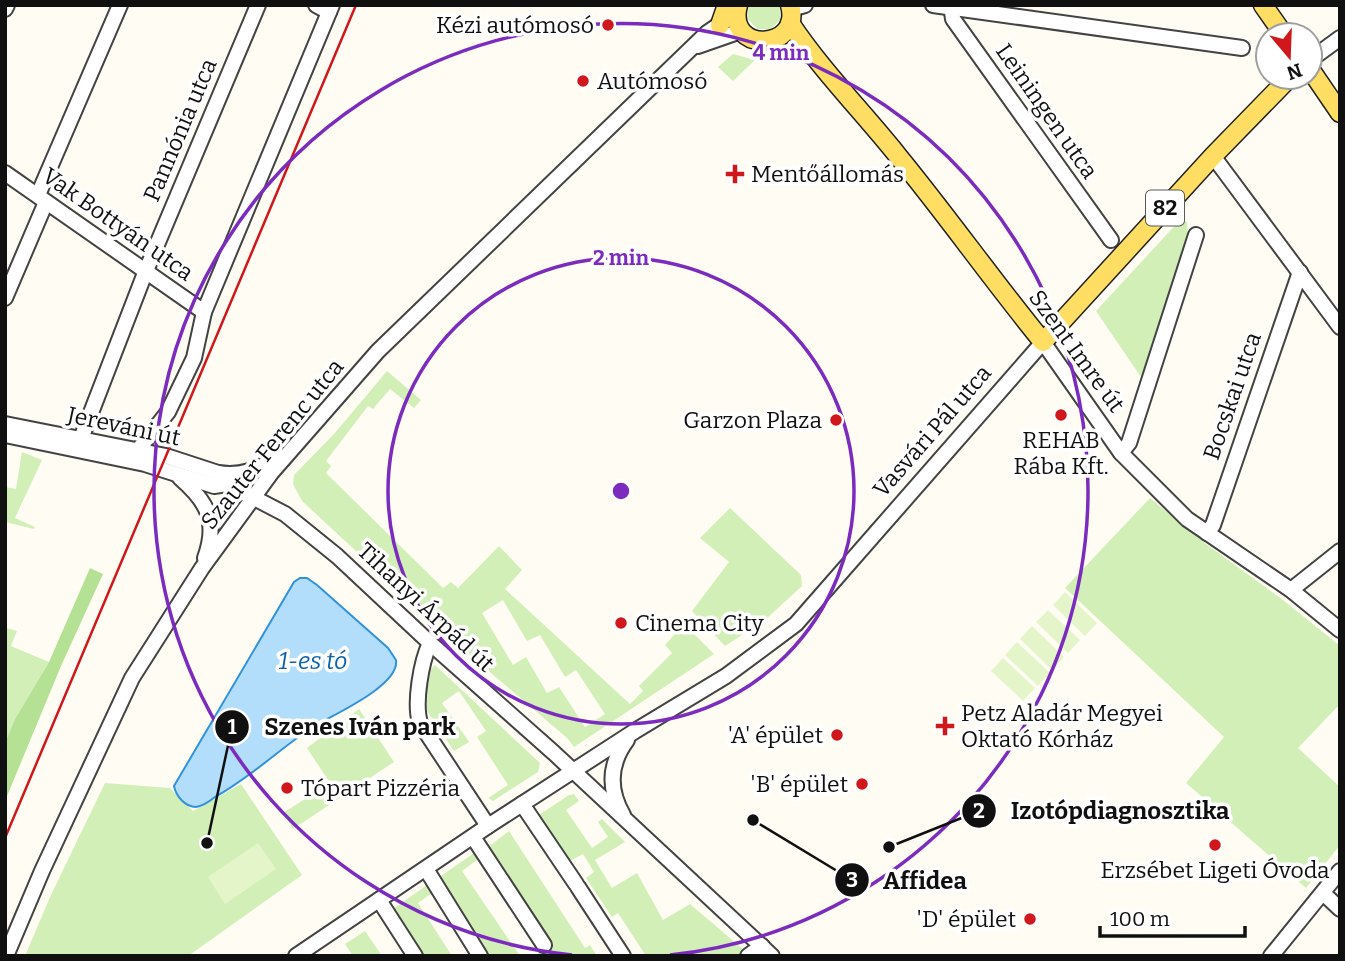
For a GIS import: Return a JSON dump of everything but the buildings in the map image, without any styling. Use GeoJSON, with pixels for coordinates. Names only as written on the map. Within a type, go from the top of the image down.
{"type":"FeatureCollection","features":[{"type":"Feature","properties":{"kind":"main road"},"geometry":{"type":"LineString","coordinates":[[1263,5],[1274,21]]}},
{"type":"Feature","properties":{"kind":"main road"},"geometry":{"type":"LineString","coordinates":[[720,25],[735,11]]}},
{"type":"Feature","properties":{"kind":"main road","name":"Szent Imre út"},"geometry":{"type":"LineString","coordinates":[[735,11],[753,40],[762,42],[775,39],[814,60]]}},
{"type":"Feature","properties":{"kind":"main road"},"geometry":{"type":"LineString","coordinates":[[775,39],[785,31],[794,11]]}},
{"type":"Feature","properties":{"kind":"main road","name":"Szent Imre út"},"geometry":{"type":"LineString","coordinates":[[794,11],[814,60],[902,160],[1043,342]]}},
{"type":"Feature","properties":{"kind":"main road"},"geometry":{"type":"LineString","coordinates":[[1324,90],[1340,113]]}},
{"type":"Feature","properties":{"kind":"main road","name":"Vasvári Pál utca"},"geometry":{"type":"LineString","coordinates":[[1043,342],[1213,156],[1276,91]]}},
{"type":"Feature","properties":{"kind":"street"},"geometry":{"type":"LineString","coordinates":[[5,298],[120,5]]}},
{"type":"Feature","properties":{"kind":"street","name":"Pannónia utca"},"geometry":{"type":"LineString","coordinates":[[79,444],[145,273],[258,5]]}},
{"type":"Feature","properties":{"kind":"street"},"geometry":{"type":"LineString","coordinates":[[138,450],[168,412],[194,358],[204,312],[331,9],[316,5]]}},
{"type":"Feature","properties":{"kind":"street"},"geometry":{"type":"LineString","coordinates":[[933,5],[1242,48]]}},
{"type":"Feature","properties":{"kind":"street","name":"Leiningen utca"},"geometry":{"type":"LineString","coordinates":[[951,6],[953,19],[1111,240]]}},
{"type":"Feature","properties":{"kind":"street","name":"Szauter Ferenc utca"},"geometry":{"type":"LineString","coordinates":[[6,956],[42,871],[132,678],[202,568],[286,455],[378,351],[735,11]]}},
{"type":"Feature","properties":{"kind":"street","name":"Szauter Ferenc utca"},"geometry":{"type":"LineString","coordinates":[[694,48],[707,33],[720,25]]}},
{"type":"Feature","properties":{"kind":"street"},"geometry":{"type":"LineString","coordinates":[[1324,50],[1340,38]]}},
{"type":"Feature","properties":{"kind":"street"},"geometry":{"type":"LineString","coordinates":[[1213,156],[1340,327]]}},
{"type":"Feature","properties":{"kind":"street","name":"Vak Bottyán utca"},"geometry":{"type":"LineString","coordinates":[[5,173],[204,312]]}},
{"type":"Feature","properties":{"kind":"street"},"geometry":{"type":"LineString","coordinates":[[1121,453],[1129,443],[1196,235]]}},
{"type":"Feature","properties":{"kind":"street","name":"Bocskai utca"},"geometry":{"type":"LineString","coordinates":[[1207,533],[1213,525],[1300,272]]}},
{"type":"Feature","properties":{"kind":"street","name":"Szent Imre út"},"geometry":{"type":"LineString","coordinates":[[1043,342],[1121,453],[1187,519],[1291,590],[1340,630]]}},
{"type":"Feature","properties":{"kind":"street","name":"Vasvári Pál utca"},"geometry":{"type":"LineString","coordinates":[[296,956],[488,826],[726,676],[796,624],[1043,342]]}},
{"type":"Feature","properties":{"kind":"street","name":"Jereváni út"},"geometry":{"type":"LineString","coordinates":[[5,424],[166,469]]}},
{"type":"Feature","properties":{"kind":"street","name":"Jereváni út"},"geometry":{"type":"LineString","coordinates":[[5,435],[138,450],[166,456],[223,479]]}},
{"type":"Feature","properties":{"kind":"street"},"geometry":{"type":"LineString","coordinates":[[223,479],[252,472],[286,455]]}},
{"type":"Feature","properties":{"kind":"street"},"geometry":{"type":"LineString","coordinates":[[166,469],[197,493],[206,506],[210,520],[209,539],[202,568]]}},
{"type":"Feature","properties":{"kind":"street","name":"Tihanyi Árpád út"},"geometry":{"type":"LineString","coordinates":[[166,469],[214,486],[223,479],[285,514],[317,539],[767,951]]}},
{"type":"Feature","properties":{"kind":"street"},"geometry":{"type":"LineString","coordinates":[[1291,590],[1340,551]]}},
{"type":"Feature","properties":{"kind":"street"},"geometry":{"type":"LineString","coordinates":[[430,643],[423,664],[419,720],[488,826]]}},
{"type":"Feature","properties":{"kind":"street","name":"Tihanyi Árpád út"},"geometry":{"type":"LineString","coordinates":[[632,827],[616,801],[612,776],[613,764],[620,749],[635,731]]}},
{"type":"Feature","properties":{"kind":"street"},"geometry":{"type":"LineString","coordinates":[[522,804],[623,956]]}},
{"type":"Feature","properties":{"kind":"street"},"geometry":{"type":"LineString","coordinates":[[473,837],[544,945]]}},
{"type":"Feature","properties":{"kind":"street"},"geometry":{"type":"LineString","coordinates":[[426,869],[480,956]]}},
{"type":"Feature","properties":{"kind":"street"},"geometry":{"type":"LineString","coordinates":[[1271,956],[1340,872]]}},
{"type":"Feature","properties":{"kind":"street"},"geometry":{"type":"LineString","coordinates":[[1323,893],[1340,909]]}},
{"type":"Feature","properties":{"kind":"street"},"geometry":{"type":"LineString","coordinates":[[379,900],[415,956]]}},
{"type":"Feature","properties":{"kind":"street","name":"Tihanyi Árpád út"},"geometry":{"type":"LineString","coordinates":[[748,956],[767,951]]}},
{"type":"Feature","properties":{"kind":"green space"},"geometry":{"type":"Polygon","coordinates":[[[749,5],[779,5],[781,19],[771,29],[757,29],[747,18],[749,5]]]}},
{"type":"Feature","properties":{"kind":"green space"},"geometry":{"type":"Polygon","coordinates":[[[733,54],[755,60],[733,81],[718,67],[733,54]]]}},
{"type":"Feature","properties":{"kind":"green space"},"geometry":{"type":"Polygon","coordinates":[[[1181,219],[1187,222],[1188,235],[1143,380],[1096,311],[1181,219]]]}},
{"type":"Feature","properties":{"kind":"green space"},"geometry":{"type":"Polygon","coordinates":[[[387,371],[421,400],[414,408],[390,389],[373,409],[368,406],[326,461],[331,466],[326,473],[443,588],[451,582],[458,588],[499,546],[522,570],[505,589],[630,704],[643,691],[639,686],[672,653],[665,645],[684,624],[714,654],[574,747],[567,738],[441,630],[302,501],[293,484],[294,475],[334,434],[387,371]],[[503,600],[482,613],[513,665],[526,657],[547,693],[559,687],[585,727],[605,714],[576,670],[565,677],[540,635],[527,641],[503,600]]]}},
{"type":"Feature","properties":{"kind":"green space"},"geometry":{"type":"Polygon","coordinates":[[[22,452],[42,460],[15,518],[35,527],[34,529],[5,522],[5,487],[16,489],[22,452]]]}},
{"type":"Feature","properties":{"kind":"green space"},"geometry":{"type":"Polygon","coordinates":[[[1150,498],[1340,646],[1340,704],[1298,748],[1340,787],[1340,845],[1306,888],[1186,783],[1224,737],[1065,588],[1150,498]]]}},
{"type":"Feature","properties":{"kind":"green space"},"geometry":{"type":"Polygon","coordinates":[[[730,508],[801,575],[802,586],[765,620],[725,646],[692,611],[729,562],[700,538],[730,508]]]}},
{"type":"Feature","properties":{"kind":"green space"},"geometry":{"type":"Polygon","coordinates":[[[90,568],[103,574],[5,801],[5,743],[15,719],[49,662],[90,568]]]}},
{"type":"Feature","properties":{"kind":"green space"},"geometry":{"type":"Polygon","coordinates":[[[1065,592],[1097,623],[1085,636],[1053,605],[1065,592]]]}},
{"type":"Feature","properties":{"kind":"green space"},"geometry":{"type":"Polygon","coordinates":[[[1048,610],[1080,640],[1068,653],[1036,622],[1048,610]]]}},
{"type":"Feature","properties":{"kind":"green space"},"geometry":{"type":"Polygon","coordinates":[[[1032,626],[1064,657],[1052,670],[1020,639],[1032,626]]]}},
{"type":"Feature","properties":{"kind":"green space"},"geometry":{"type":"Polygon","coordinates":[[[6,628],[17,631],[11,646],[49,662],[15,719],[5,743],[6,628]]]}},
{"type":"Feature","properties":{"kind":"green space"},"geometry":{"type":"Polygon","coordinates":[[[1017,642],[1050,673],[1038,686],[1005,655],[1017,642]]]}},
{"type":"Feature","properties":{"kind":"green space"},"geometry":{"type":"Polygon","coordinates":[[[1003,658],[1035,688],[1023,701],[991,671],[1003,658]]]}},
{"type":"Feature","properties":{"kind":"green space"},"geometry":{"type":"Polygon","coordinates":[[[435,665],[540,763],[538,772],[493,801],[488,798],[508,785],[477,737],[486,731],[459,691],[442,703],[469,742],[454,751],[427,711],[425,701],[428,672],[435,665]]]}},
{"type":"Feature","properties":{"kind":"green space"},"geometry":{"type":"Polygon","coordinates":[[[359,709],[394,762],[293,829],[283,813],[330,783],[307,748],[359,709]]]}},
{"type":"Feature","properties":{"kind":"green space"},"geometry":{"type":"Polygon","coordinates":[[[105,783],[170,788],[193,811],[241,784],[302,875],[188,956],[25,956],[105,783]]]}},
{"type":"Feature","properties":{"kind":"green space"},"geometry":{"type":"Polygon","coordinates":[[[574,794],[579,801],[566,810],[592,848],[608,837],[598,822],[602,819],[625,842],[595,860],[612,888],[637,873],[663,920],[690,904],[745,951],[738,956],[646,956],[618,913],[612,917],[586,878],[594,872],[583,854],[570,861],[539,815],[574,794]]]}},
{"type":"Feature","properties":{"kind":"green space"},"geometry":{"type":"Polygon","coordinates":[[[509,831],[585,948],[590,945],[597,956],[534,956],[551,944],[488,847],[509,831]]]}},
{"type":"Feature","properties":{"kind":"green space"},"geometry":{"type":"Polygon","coordinates":[[[258,843],[276,869],[225,904],[208,877],[258,843]]]}},
{"type":"Feature","properties":{"kind":"green space"},"geometry":{"type":"Polygon","coordinates":[[[477,851],[481,857],[462,871],[520,956],[489,956],[438,878],[477,851]]]}},
{"type":"Feature","properties":{"kind":"green space"},"geometry":{"type":"Polygon","coordinates":[[[427,885],[432,893],[418,903],[452,956],[423,956],[393,909],[427,885]]]}},
{"type":"Feature","properties":{"kind":"green space"},"geometry":{"type":"Polygon","coordinates":[[[365,931],[382,956],[353,956],[345,944],[365,931]]]}},
{"type":"Feature","properties":{"kind":"water","name":"1-es tó"},"geometry":{"type":"Polygon","coordinates":[[[307,578],[317,585],[388,648],[396,660],[394,670],[388,679],[365,698],[316,725],[229,789],[201,806],[188,805],[179,797],[174,786],[294,582],[307,578]]]}},
{"type":"Feature","properties":{"kind":"railway"},"geometry":{"type":"LineString","coordinates":[[5,838],[356,5]]}},
{"type":"Feature","properties":{"kind":"place","name":"Kézi autómosó"},"geometry":{"type":"Point","coordinates":[608,25]}},
{"type":"Feature","properties":{"kind":"place","name":"Autómosó"},"geometry":{"type":"Point","coordinates":[583,81]}},
{"type":"Feature","properties":{"kind":"place","name":"Mentőállomás"},"geometry":{"type":"Point","coordinates":[735,174]}},
{"type":"Feature","properties":{"kind":"place","name":"REHAB Rába Kft."},"geometry":{"type":"Point","coordinates":[1061,415]}},
{"type":"Feature","properties":{"kind":"place","name":"Garzon Plaza"},"geometry":{"type":"Point","coordinates":[836,420]}},
{"type":"Feature","properties":{"kind":"place","name":"Cinema City"},"geometry":{"type":"Point","coordinates":[621,623]}},
{"type":"Feature","properties":{"kind":"place","name":"Petz Aladár Megyei Oktató Kórház"},"geometry":{"type":"Point","coordinates":[945,726]}},
{"type":"Feature","properties":{"kind":"place","name":"'A' épület"},"geometry":{"type":"Point","coordinates":[837,735]}},
{"type":"Feature","properties":{"kind":"place","name":"'B' épület"},"geometry":{"type":"Point","coordinates":[862,784]}},
{"type":"Feature","properties":{"kind":"place","name":"Tópart Pizzéria"},"geometry":{"type":"Point","coordinates":[287,788]}},
{"type":"Feature","properties":{"kind":"place","name":"Affidea"},"geometry":{"type":"Point","coordinates":[753,820]}},
{"type":"Feature","properties":{"kind":"place","name":"Szenes Iván park"},"geometry":{"type":"Point","coordinates":[207,843]}},
{"type":"Feature","properties":{"kind":"place","name":"Erzsébet Ligeti Óvoda"},"geometry":{"type":"Point","coordinates":[1215,845]}},
{"type":"Feature","properties":{"kind":"place","name":"Izotópdiagnosztika"},"geometry":{"type":"Point","coordinates":[889,847]}},
{"type":"Feature","properties":{"kind":"place","name":"'D' épület"},"geometry":{"type":"Point","coordinates":[1030,919]}}]}
